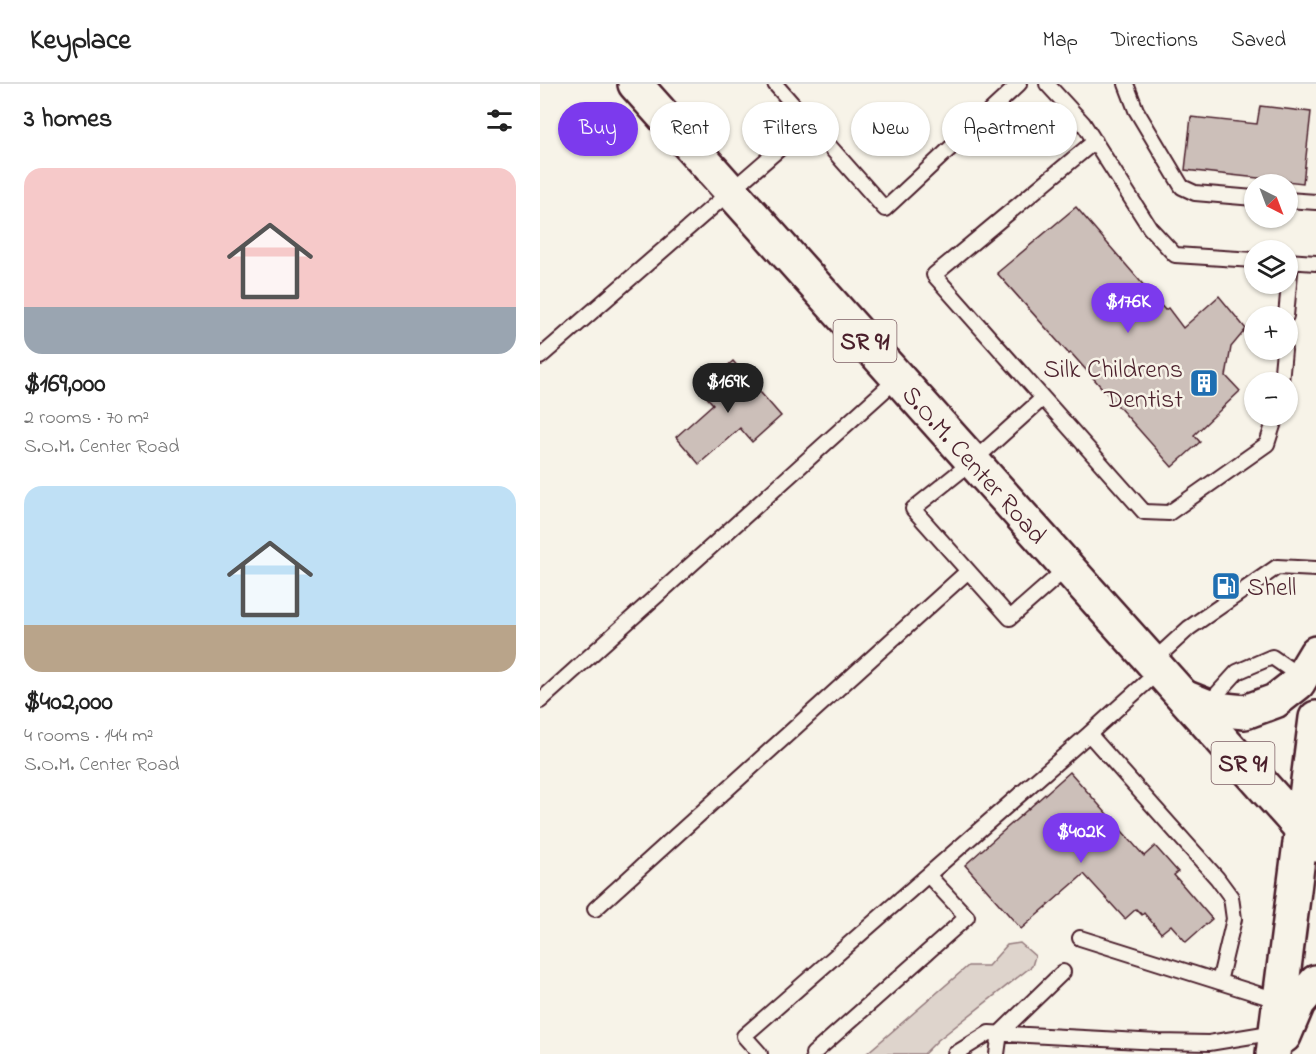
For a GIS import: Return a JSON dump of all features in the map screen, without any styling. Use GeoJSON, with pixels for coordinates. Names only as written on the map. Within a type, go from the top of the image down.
{"type":"FeatureCollection","features":[{"type":"Feature","properties":{"kind":"main road","name":"S.O.M. Center Road"},"geometry":{"type":"LineString","coordinates":[[635,84],[1156,666],[1195,701],[1309,837]]}},
{"type":"Feature","properties":{"kind":"main road"},"geometry":{"type":"LineString","coordinates":[[1195,701],[1215,709],[1245,712],[1275,701],[1298,683],[1309,665]]}},
{"type":"Feature","properties":{"kind":"main road"},"geometry":{"type":"LineString","coordinates":[[1276,1035],[1309,837],[1316,718]]}},
{"type":"Feature","properties":{"kind":"main road"},"geometry":{"type":"LineString","coordinates":[[1276,1035],[1316,982]]}},
{"type":"Feature","properties":{"kind":"lane"},"geometry":{"type":"LineString","coordinates":[[775,84],[791,102]]}},
{"type":"Feature","properties":{"kind":"lane"},"geometry":{"type":"LineString","coordinates":[[838,156],[885,209],[1020,84]]}},
{"type":"Feature","properties":{"kind":"lane"},"geometry":{"type":"LineString","coordinates":[[1047,84],[1083,123],[1150,228],[1175,255],[1244,259]]}},
{"type":"Feature","properties":{"kind":"lane"},"geometry":{"type":"LineString","coordinates":[[1126,84],[1136,110],[1182,187],[1195,194],[1244,197]]}},
{"type":"Feature","properties":{"kind":"lane"},"geometry":{"type":"LineString","coordinates":[[1095,141],[934,275],[1144,512],[1169,513],[1267,444],[1273,426]]}},
{"type":"Feature","properties":{"kind":"lane"},"geometry":{"type":"LineString","coordinates":[[540,357],[770,156]]}},
{"type":"Feature","properties":{"kind":"lane"},"geometry":{"type":"LineString","coordinates":[[1298,201],[1316,202]]}},
{"type":"Feature","properties":{"kind":"lane"},"geometry":{"type":"LineString","coordinates":[[1298,262],[1316,263]]}},
{"type":"Feature","properties":{"kind":"lane"},"geometry":{"type":"LineString","coordinates":[[540,701],[898,378]]}},
{"type":"Feature","properties":{"kind":"lane"},"geometry":{"type":"LineString","coordinates":[[1043,398],[973,461],[914,509],[1010,618],[1068,567]]}},
{"type":"Feature","properties":{"kind":"lane"},"geometry":{"type":"LineString","coordinates":[[760,1054],[744,1036],[1089,734],[1156,666],[1189,628],[1277,567],[1316,568]]}},
{"type":"Feature","properties":{"kind":"lane"},"geometry":{"type":"LineString","coordinates":[[595,909],[968,571]]}},
{"type":"Feature","properties":{"kind":"lane"},"geometry":{"type":"LineString","coordinates":[[1089,734],[1217,878],[1231,897],[1234,919],[1219,982]]}},
{"type":"Feature","properties":{"kind":"lane"},"geometry":{"type":"LineString","coordinates":[[813,1054],[967,917],[928,875]]}},
{"type":"Feature","properties":{"kind":"lane"},"geometry":{"type":"LineString","coordinates":[[1080,938],[1219,982],[1276,1035]]}},
{"type":"Feature","properties":{"kind":"lane"},"geometry":{"type":"LineString","coordinates":[[997,1054],[1000,1033],[1063,972]]}},
{"type":"Feature","properties":{"kind":"lane"},"geometry":{"type":"LineString","coordinates":[[955,1054],[990,1033],[1159,1042],[1208,1048],[1276,1035]]}},
{"type":"Feature","properties":{"kind":"shaded area"},"geometry":{"type":"Polygon","coordinates":[[[1020,943],[1035,956],[1032,966],[938,1040],[924,1054],[866,1054],[968,966],[988,966],[1007,945],[1020,943]]]}},
{"type":"Feature","properties":{"kind":"building"},"geometry":{"type":"Polygon","coordinates":[[[1260,106],[1311,112],[1303,183],[1298,182],[1298,174],[1244,174],[1244,176],[1185,170],[1191,117],[1257,124],[1260,106]]]}},
{"type":"Feature","properties":{"kind":"building"},"geometry":{"type":"Polygon","coordinates":[[[1076,207],[1165,310],[1168,308],[1183,328],[1219,296],[1244,327],[1244,331],[1231,347],[1226,376],[1240,391],[1194,435],[1200,442],[1172,467],[997,273],[1076,207]]]}},
{"type":"Feature","properties":{"kind":"building"},"geometry":{"type":"Polygon","coordinates":[[[733,361],[781,416],[752,442],[740,428],[699,464],[676,437],[713,404],[700,390],[733,361]]]}},
{"type":"Feature","properties":{"kind":"building"},"geometry":{"type":"Polygon","coordinates":[[[1070,772],[1144,856],[1155,846],[1178,872],[1174,875],[1212,919],[1186,942],[1171,925],[1161,933],[1144,913],[1142,915],[1136,909],[1125,919],[1084,874],[1021,929],[965,865],[1070,772]]]}},
{"type":"Feature","properties":{"kind":"place","name":"Silk Childrens Dentist"},"geometry":{"type":"Point","coordinates":[1204,383]}},
{"type":"Feature","properties":{"kind":"place","name":"Shell"},"geometry":{"type":"Point","coordinates":[1226,586]}}]}
